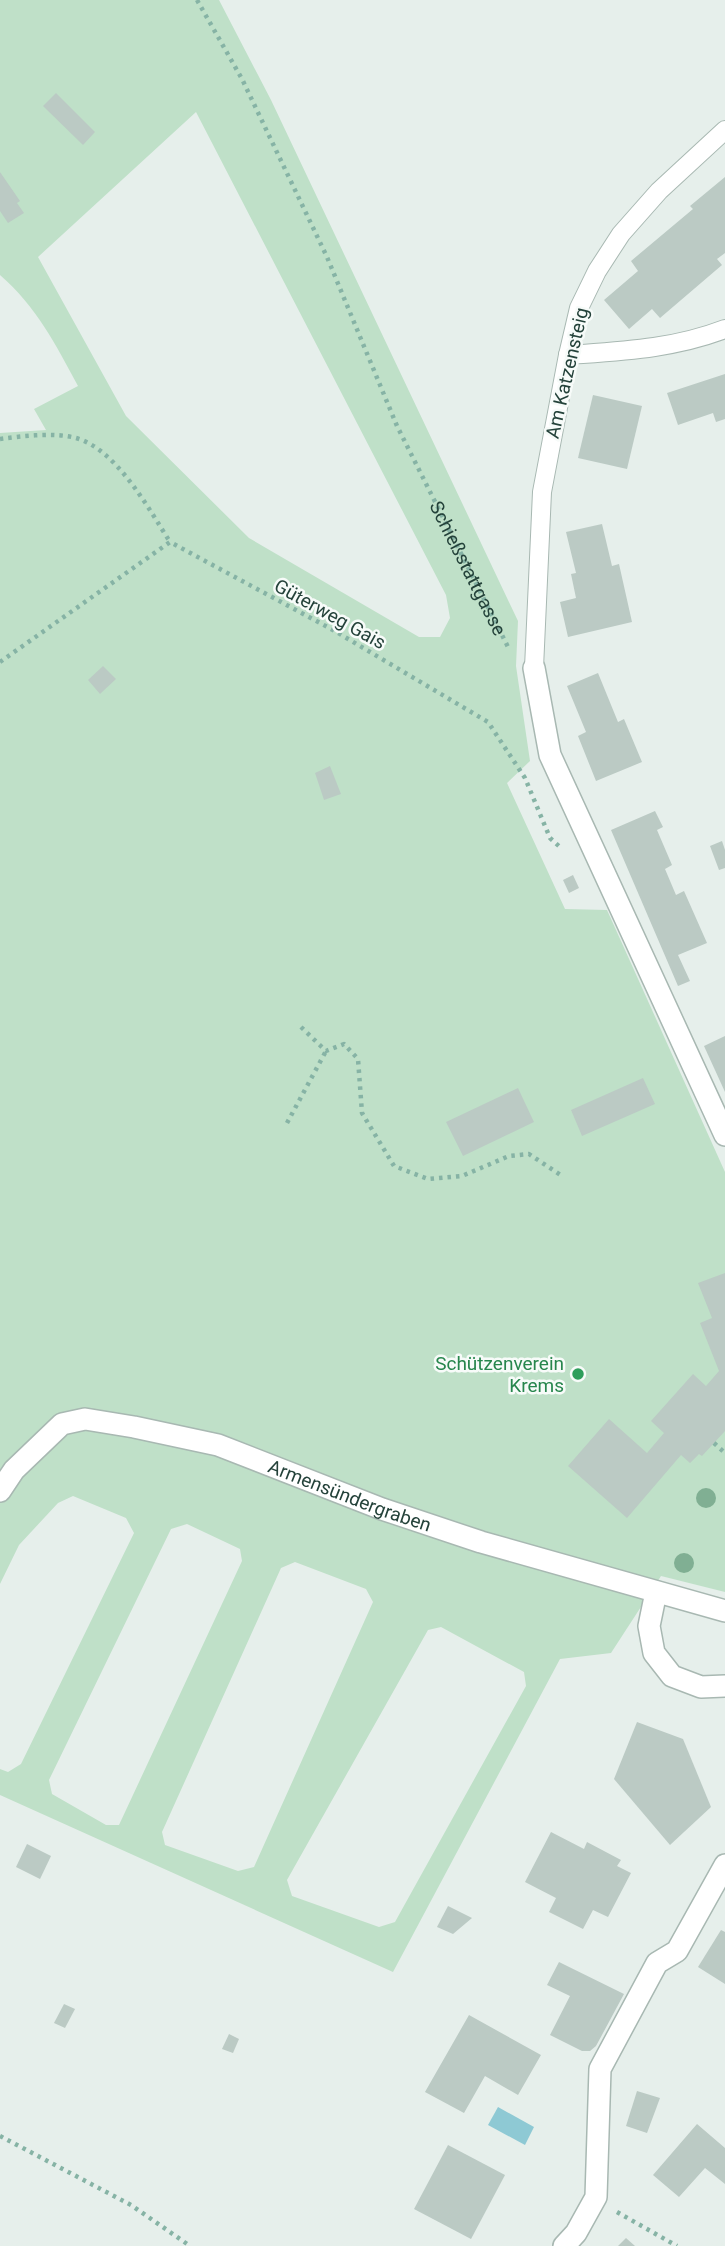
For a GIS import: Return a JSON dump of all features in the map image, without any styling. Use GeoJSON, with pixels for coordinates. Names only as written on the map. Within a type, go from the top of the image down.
{"type":"FeatureCollection","features":[{"type":"Feature","properties":{"kind":"street"},"geometry":{"type":"LineString","coordinates":[[534,668],[550,755],[725,1135]]}},
{"type":"Feature","properties":{"kind":"street","name":"Armensündergraben"},"geometry":{"type":"LineString","coordinates":[[0,1491],[15,1470],[62,1424],[85,1419],[134,1426],[218,1445],[431,1525],[521,1554],[725,1611]]}},
{"type":"Feature","properties":{"kind":"street"},"geometry":{"type":"LineString","coordinates":[[656,1592],[649,1626],[654,1653],[671,1676],[701,1687],[725,1686]]}},
{"type":"Feature","properties":{"kind":"street"},"geometry":{"type":"LineString","coordinates":[[564,2246],[576,2232],[596,2197],[600,2068],[657,1963],[677,1951],[725,1867]]}},
{"type":"Feature","properties":{"kind":"lane","name":"Am Katzensteig"},"geometry":{"type":"LineString","coordinates":[[534,668],[542,492],[579,308],[597,271],[621,234],[659,191],[725,131]]}},
{"type":"Feature","properties":{"kind":"lane"},"geometry":{"type":"LineString","coordinates":[[568,355],[649,349],[696,341],[725,329]]}},
{"type":"Feature","properties":{"kind":"path","name":"Schießstattgasse"},"geometry":{"type":"LineString","coordinates":[[197,0],[242,79],[327,257],[397,426],[509,649],[534,668]]}},
{"type":"Feature","properties":{"kind":"path"},"geometry":{"type":"LineString","coordinates":[[0,439],[51,436],[75,438],[95,446],[137,489],[170,542],[0,662]]}},
{"type":"Feature","properties":{"kind":"path","name":"Güterweg Gais"},"geometry":{"type":"LineString","coordinates":[[170,542],[333,630],[488,722],[525,778],[550,838],[568,855],[602,867]]}},
{"type":"Feature","properties":{"kind":"path"},"geometry":{"type":"LineString","coordinates":[[301,1027],[326,1051]]}},
{"type":"Feature","properties":{"kind":"path"},"geometry":{"type":"LineString","coordinates":[[287,1123],[326,1051],[344,1044],[358,1059],[362,1113],[394,1166],[428,1179],[462,1176],[509,1156],[529,1154],[562,1176]]}},
{"type":"Feature","properties":{"kind":"path"},"geometry":{"type":"LineString","coordinates":[[714,1443],[725,1453]]}},
{"type":"Feature","properties":{"kind":"path"},"geometry":{"type":"LineString","coordinates":[[0,2136],[131,2205],[190,2246]]}},
{"type":"Feature","properties":{"kind":"path"},"geometry":{"type":"LineString","coordinates":[[596,2197],[677,2246]]}},
{"type":"Feature","properties":{"kind":"green space"},"geometry":{"type":"Polygon","coordinates":[[[0,0],[219,0],[271,100],[518,621],[516,666],[530,761],[507,783],[565,909],[607,910],[725,1172],[725,1592],[661,1576],[611,1653],[560,1659],[393,1972],[0,1795],[0,1769],[8,1772],[21,1764],[134,1533],[126,1518],[73,1496],[58,1503],[19,1545],[0,1584],[0,433],[46,430],[34,409],[78,386],[35,313],[0,275],[0,0]],[[196,112],[38,257],[126,416],[249,538],[419,637],[440,637],[450,618],[446,595],[196,112]],[[187,1524],[171,1529],[49,1780],[52,1794],[106,1825],[119,1825],[242,1561],[240,1549],[187,1524]],[[295,1562],[281,1568],[162,1832],[165,1845],[238,1871],[254,1867],[373,1602],[366,1589],[295,1562]],[[441,1627],[428,1630],[287,1880],[292,1896],[379,1927],[395,1922],[526,1686],[524,1672],[441,1627]]]}},
{"type":"Feature","properties":{"kind":"water"},"geometry":{"type":"Polygon","coordinates":[[[498,2107],[534,2127],[525,2145],[488,2125],[498,2107]]]}},
{"type":"Feature","properties":{"kind":"building"},"geometry":{"type":"Polygon","coordinates":[[[56,93],[95,132],[83,145],[43,106],[56,93]]]}},
{"type":"Feature","properties":{"kind":"building"},"geometry":{"type":"Polygon","coordinates":[[[0,172],[20,201],[17,203],[24,213],[8,223],[0,211],[0,172]]]}},
{"type":"Feature","properties":{"kind":"building"},"geometry":{"type":"Polygon","coordinates":[[[725,177],[725,253],[717,259],[722,265],[660,318],[652,309],[629,329],[604,300],[638,271],[631,261],[693,209],[690,206],[725,177]]]}},
{"type":"Feature","properties":{"kind":"building"},"geometry":{"type":"Polygon","coordinates":[[[725,374],[725,419],[716,422],[713,413],[678,425],[667,393],[725,374]]]}},
{"type":"Feature","properties":{"kind":"building"},"geometry":{"type":"Polygon","coordinates":[[[593,395],[642,406],[627,469],[578,458],[593,395]]]}},
{"type":"Feature","properties":{"kind":"building"},"geometry":{"type":"Polygon","coordinates":[[[602,524],[612,566],[619,564],[632,622],[568,637],[560,602],[576,598],[571,574],[576,573],[566,532],[602,524]]]}},
{"type":"Feature","properties":{"kind":"building"},"geometry":{"type":"Polygon","coordinates":[[[103,666],[116,679],[100,694],[88,680],[103,666]]]}},
{"type":"Feature","properties":{"kind":"building"},"geometry":{"type":"Polygon","coordinates":[[[598,673],[618,722],[624,719],[642,762],[596,781],[578,736],[586,732],[567,686],[598,673]]]}},
{"type":"Feature","properties":{"kind":"building"},"geometry":{"type":"Polygon","coordinates":[[[330,766],[341,794],[324,800],[315,773],[330,766]]]}},
{"type":"Feature","properties":{"kind":"building"},"geometry":{"type":"Polygon","coordinates":[[[655,811],[663,827],[657,830],[672,865],[665,869],[676,895],[684,891],[707,943],[678,955],[690,981],[678,986],[611,830],[655,811]]]}},
{"type":"Feature","properties":{"kind":"building"},"geometry":{"type":"Polygon","coordinates":[[[722,841],[725,868],[719,870],[710,846],[722,841]]]}},
{"type":"Feature","properties":{"kind":"building"},"geometry":{"type":"Polygon","coordinates":[[[573,875],[579,888],[569,893],[563,880],[573,875]]]}},
{"type":"Feature","properties":{"kind":"building"},"geometry":{"type":"Polygon","coordinates":[[[725,1036],[725,1092],[704,1046],[725,1036]]]}},
{"type":"Feature","properties":{"kind":"building"},"geometry":{"type":"Polygon","coordinates":[[[643,1078],[655,1104],[582,1136],[571,1110],[643,1078]]]}},
{"type":"Feature","properties":{"kind":"building"},"geometry":{"type":"Polygon","coordinates":[[[518,1088],[534,1122],[463,1156],[446,1122],[518,1088]]]}},
{"type":"Feature","properties":{"kind":"building"},"geometry":{"type":"Polygon","coordinates":[[[725,1273],[725,1431],[702,1456],[699,1454],[690,1463],[681,1455],[627,1518],[568,1466],[609,1419],[647,1453],[664,1433],[651,1421],[693,1374],[706,1386],[719,1371],[700,1323],[712,1318],[698,1283],[725,1273]]]}},
{"type":"Feature","properties":{"kind":"building"},"geometry":{"type":"Polygon","coordinates":[[[637,1722],[683,1739],[711,1807],[670,1845],[614,1779],[637,1722]]]}},
{"type":"Feature","properties":{"kind":"building"},"geometry":{"type":"Polygon","coordinates":[[[551,1832],[584,1849],[587,1842],[621,1860],[617,1866],[631,1873],[608,1917],[593,1910],[583,1929],[549,1912],[556,1898],[525,1882],[551,1832]]]}},
{"type":"Feature","properties":{"kind":"building"},"geometry":{"type":"Polygon","coordinates":[[[27,1844],[51,1856],[40,1879],[16,1867],[27,1844]]]}},
{"type":"Feature","properties":{"kind":"building"},"geometry":{"type":"Polygon","coordinates":[[[448,1906],[472,1918],[453,1934],[437,1927],[448,1906]]]}},
{"type":"Feature","properties":{"kind":"building"},"geometry":{"type":"Polygon","coordinates":[[[721,1930],[725,1932],[725,1984],[698,1967],[721,1930]]]}},
{"type":"Feature","properties":{"kind":"building"},"geometry":{"type":"Polygon","coordinates":[[[559,1962],[624,1994],[596,2046],[590,2051],[582,2051],[550,2035],[570,1996],[547,1985],[559,1962]]]}},
{"type":"Feature","properties":{"kind":"building"},"geometry":{"type":"Polygon","coordinates":[[[64,2004],[75,2009],[65,2028],[54,2023],[64,2004]]]}},
{"type":"Feature","properties":{"kind":"building"},"geometry":{"type":"Polygon","coordinates":[[[469,2015],[541,2055],[518,2095],[485,2076],[464,2113],[425,2092],[469,2015]]]}},
{"type":"Feature","properties":{"kind":"building"},"geometry":{"type":"Polygon","coordinates":[[[229,2034],[239,2039],[233,2053],[222,2049],[229,2034]]]}},
{"type":"Feature","properties":{"kind":"building"},"geometry":{"type":"Polygon","coordinates":[[[637,2091],[660,2098],[647,2133],[626,2126],[637,2091]]]}},
{"type":"Feature","properties":{"kind":"building"},"geometry":{"type":"Polygon","coordinates":[[[697,2124],[725,2148],[725,2184],[705,2168],[679,2197],[653,2175],[697,2124]]]}},
{"type":"Feature","properties":{"kind":"building"},"geometry":{"type":"Polygon","coordinates":[[[448,2145],[505,2175],[471,2239],[414,2209],[448,2145]]]}},
{"type":"Feature","properties":{"kind":"building"},"geometry":{"type":"Polygon","coordinates":[[[626,2238],[635,2246],[618,2246],[626,2238]]]}},
{"type":"Feature","properties":{"kind":"place","name":"Schützenverein Krems"},"geometry":{"type":"Point","coordinates":[578,1374]}}]}
